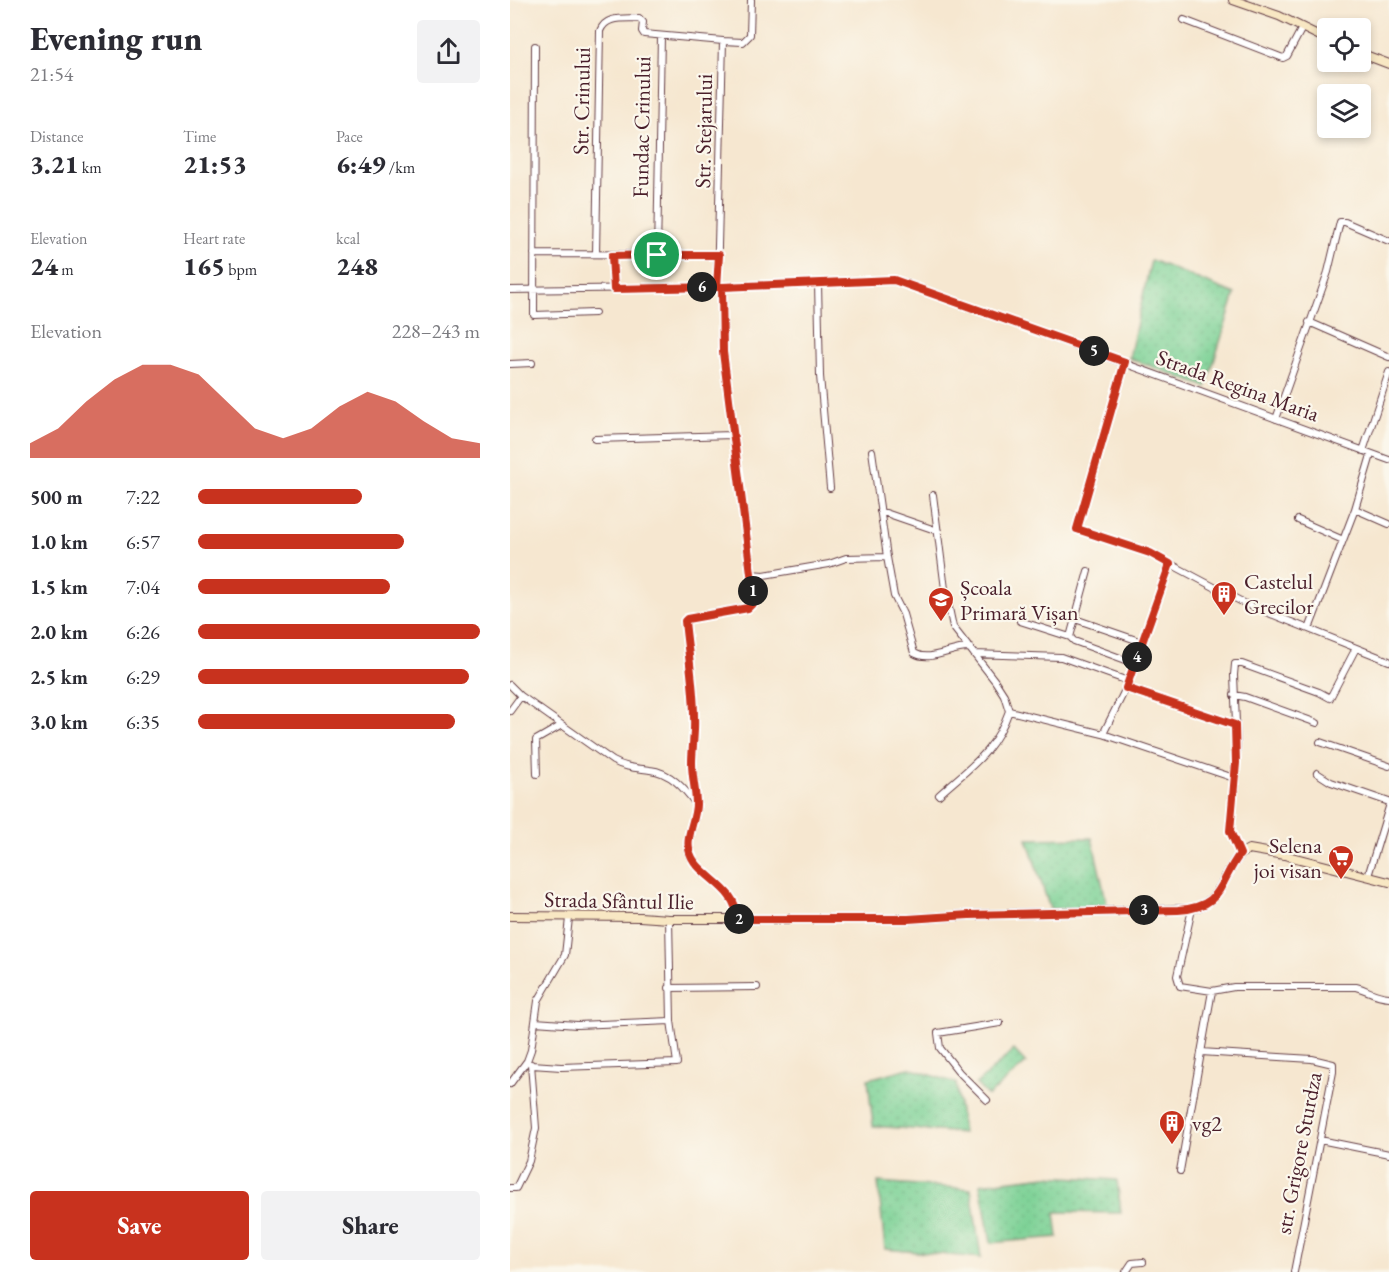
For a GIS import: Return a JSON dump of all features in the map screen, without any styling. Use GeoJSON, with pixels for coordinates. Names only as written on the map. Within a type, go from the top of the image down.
{"type":"FeatureCollection","features":[{"type":"Feature","properties":{"kind":"street","name":"Str. Stejarului"},"geometry":{"type":"LineString","coordinates":[[696,804],[692,763],[693,686],[685,621],[743,609],[751,606],[754,597],[723,352],[719,255],[723,41],[743,42],[750,35],[751,0]]}},
{"type":"Feature","properties":{"kind":"street"},"geometry":{"type":"LineString","coordinates":[[1233,0],[1271,13],[1317,35]]}},
{"type":"Feature","properties":{"kind":"street","name":"Str. Crinului"},"geometry":{"type":"LineString","coordinates":[[596,254],[600,31],[607,20],[639,18],[643,22],[644,34],[662,36]]}},
{"type":"Feature","properties":{"kind":"street"},"geometry":{"type":"LineString","coordinates":[[1184,20],[1280,58],[1287,56],[1302,28]]}},
{"type":"Feature","properties":{"kind":"street"},"geometry":{"type":"LineString","coordinates":[[662,36],[723,41]]}},
{"type":"Feature","properties":{"kind":"street","name":"Fundac Crinului"},"geometry":{"type":"LineString","coordinates":[[657,255],[662,36]]}},
{"type":"Feature","properties":{"kind":"street"},"geometry":{"type":"LineString","coordinates":[[535,46],[534,315],[595,313]]}},
{"type":"Feature","properties":{"kind":"street"},"geometry":{"type":"LineString","coordinates":[[1371,57],[1389,64]]}},
{"type":"Feature","properties":{"kind":"street"},"geometry":{"type":"LineString","coordinates":[[1276,419],[1328,272],[1340,222],[1345,222],[1389,241]]}},
{"type":"Feature","properties":{"kind":"street"},"geometry":{"type":"LineString","coordinates":[[534,254],[719,255]]}},
{"type":"Feature","properties":{"kind":"street"},"geometry":{"type":"LineString","coordinates":[[612,256],[614,289]]}},
{"type":"Feature","properties":{"kind":"street","name":"Strada Regina Maria"},"geometry":{"type":"LineString","coordinates":[[510,290],[720,287],[884,280],[902,282],[1389,460]]}},
{"type":"Feature","properties":{"kind":"street"},"geometry":{"type":"LineString","coordinates":[[818,283],[820,376],[830,488]]}},
{"type":"Feature","properties":{"kind":"street"},"geometry":{"type":"LineString","coordinates":[[1309,322],[1389,357]]}},
{"type":"Feature","properties":{"kind":"street"},"geometry":{"type":"LineString","coordinates":[[1125,362],[1077,529],[1150,553],[1246,604],[1356,648],[1388,658]]}},
{"type":"Feature","properties":{"kind":"street"},"geometry":{"type":"LineString","coordinates":[[510,364],[532,363]]}},
{"type":"Feature","properties":{"kind":"street"},"geometry":{"type":"LineString","coordinates":[[1363,452],[1389,372]]}},
{"type":"Feature","properties":{"kind":"street"},"geometry":{"type":"LineString","coordinates":[[595,440],[733,435]]}},
{"type":"Feature","properties":{"kind":"street"},"geometry":{"type":"LineString","coordinates":[[872,451],[886,557],[894,596],[903,614],[916,655],[928,657],[961,648],[972,651],[1060,657],[1127,685],[1235,725]]}},
{"type":"Feature","properties":{"kind":"street"},"geometry":{"type":"LineString","coordinates":[[1309,629],[1354,510],[1371,454]]}},
{"type":"Feature","properties":{"kind":"street"},"geometry":{"type":"LineString","coordinates":[[933,495],[953,627],[995,681],[1004,695],[1009,711],[994,742],[979,762],[939,795]]}},
{"type":"Feature","properties":{"kind":"street"},"geometry":{"type":"LineString","coordinates":[[1354,510],[1389,524]]}},
{"type":"Feature","properties":{"kind":"street"},"geometry":{"type":"LineString","coordinates":[[880,511],[938,531]]}},
{"type":"Feature","properties":{"kind":"street"},"geometry":{"type":"LineString","coordinates":[[1298,520],[1343,540]]}},
{"type":"Feature","properties":{"kind":"street"},"geometry":{"type":"LineString","coordinates":[[751,574],[775,573],[829,564],[846,558],[886,557]]}},
{"type":"Feature","properties":{"kind":"street"},"geometry":{"type":"LineString","coordinates":[[1103,734],[1127,685],[1170,564]]}},
{"type":"Feature","properties":{"kind":"street"},"geometry":{"type":"LineString","coordinates":[[1070,637],[1088,572]]}},
{"type":"Feature","properties":{"kind":"street"},"geometry":{"type":"LineString","coordinates":[[1075,619],[1142,642]]}},
{"type":"Feature","properties":{"kind":"street"},"geometry":{"type":"LineString","coordinates":[[1020,621],[1070,637],[1074,641],[1134,663]]}},
{"type":"Feature","properties":{"kind":"street"},"geometry":{"type":"LineString","coordinates":[[1240,854],[1230,831],[1237,747],[1235,664],[1238,663],[1330,698],[1356,648]]}},
{"type":"Feature","properties":{"kind":"street"},"geometry":{"type":"LineString","coordinates":[[510,685],[521,696],[613,761],[624,767],[656,771],[670,777],[696,804],[688,843],[690,854],[698,866],[729,896],[735,906],[737,919]]}},
{"type":"Feature","properties":{"kind":"street"},"geometry":{"type":"LineString","coordinates":[[1234,695],[1317,723]]}},
{"type":"Feature","properties":{"kind":"street"},"geometry":{"type":"LineString","coordinates":[[510,711],[521,696]]}},
{"type":"Feature","properties":{"kind":"street"},"geometry":{"type":"LineString","coordinates":[[1009,711],[1103,734],[1234,778]]}},
{"type":"Feature","properties":{"kind":"street"},"geometry":{"type":"LineString","coordinates":[[537,774],[536,740],[562,725]]}},
{"type":"Feature","properties":{"kind":"street"},"geometry":{"type":"LineString","coordinates":[[1320,742],[1389,766]]}},
{"type":"Feature","properties":{"kind":"street"},"geometry":{"type":"LineString","coordinates":[[1317,773],[1331,782],[1389,802]]}},
{"type":"Feature","properties":{"kind":"street"},"geometry":{"type":"LineString","coordinates":[[1368,876],[1389,809]]}},
{"type":"Feature","properties":{"kind":"street"},"geometry":{"type":"LineString","coordinates":[[1389,882],[1269,851],[1249,849],[1240,854],[1208,903],[1192,909],[1177,980],[1180,986],[1212,991],[1234,987],[1356,987],[1372,995],[1389,998]]}},
{"type":"Feature","properties":{"kind":"street","name":"Strada Sfântul Ilie"},"geometry":{"type":"LineString","coordinates":[[510,916],[669,919],[908,919],[969,915],[1192,909]]}},
{"type":"Feature","properties":{"kind":"street"},"geometry":{"type":"LineString","coordinates":[[510,1188],[516,1188],[533,1147],[536,1128],[530,1063],[538,1001],[565,955],[569,918]]}},
{"type":"Feature","properties":{"kind":"street"},"geometry":{"type":"LineString","coordinates":[[530,1063],[561,1067],[677,1063],[669,988],[669,919]]}},
{"type":"Feature","properties":{"kind":"street"},"geometry":{"type":"LineString","coordinates":[[669,988],[757,987]]}},
{"type":"Feature","properties":{"kind":"street"},"geometry":{"type":"LineString","coordinates":[[1180,1171],[1212,991]]}},
{"type":"Feature","properties":{"kind":"street"},"geometry":{"type":"LineString","coordinates":[[535,1022],[577,1025],[671,1020]]}},
{"type":"Feature","properties":{"kind":"street"},"geometry":{"type":"LineString","coordinates":[[987,1100],[959,1072],[940,1048],[938,1033],[1000,1023]]}},
{"type":"Feature","properties":{"kind":"street","name":"str. Grigore Sturdza"},"geometry":{"type":"LineString","coordinates":[[1201,1052],[1312,1059],[1333,1064],[1294,1272]]}},
{"type":"Feature","properties":{"kind":"street"},"geometry":{"type":"LineString","coordinates":[[510,1084],[530,1063]]}},
{"type":"Feature","properties":{"kind":"street"},"geometry":{"type":"LineString","coordinates":[[1320,1140],[1389,1154]]}},
{"type":"Feature","properties":{"kind":"street"},"geometry":{"type":"LineString","coordinates":[[1126,1272],[1132,1263],[1143,1262]]}},
{"type":"Feature","properties":{"kind":"green space"},"geometry":{"type":"Polygon","coordinates":[[[1151,260],[1235,294],[1206,387],[1129,358],[1151,260]]]}},
{"type":"Feature","properties":{"kind":"green space"},"geometry":{"type":"Polygon","coordinates":[[[1092,838],[1108,909],[1050,909],[1027,839],[1092,838]]]}},
{"type":"Feature","properties":{"kind":"green space"},"geometry":{"type":"Polygon","coordinates":[[[1014,1050],[1026,1063],[988,1096],[976,1084],[1014,1050]]]}},
{"type":"Feature","properties":{"kind":"green space"},"geometry":{"type":"Polygon","coordinates":[[[909,1068],[956,1083],[963,1133],[873,1126],[868,1079],[909,1068]]]}},
{"type":"Feature","properties":{"kind":"green space"},"geometry":{"type":"Polygon","coordinates":[[[1046,1176],[1117,1180],[1121,1213],[1055,1212],[1058,1237],[991,1243],[980,1184],[1046,1176]]]}},
{"type":"Feature","properties":{"kind":"green space"},"geometry":{"type":"Polygon","coordinates":[[[878,1182],[971,1189],[981,1258],[885,1249],[878,1182]]]}},
{"type":"Feature","properties":{"kind":"place","name":"Castelul Grecilor"},"geometry":{"type":"Point","coordinates":[1224,617]}},
{"type":"Feature","properties":{"kind":"place","name":"Școala Primară Vișan"},"geometry":{"type":"Point","coordinates":[941,623]}},
{"type":"Feature","properties":{"kind":"place","name":"Selena joi visan"},"geometry":{"type":"Point","coordinates":[1341,881]}},
{"type":"Feature","properties":{"kind":"place","name":"vg2"},"geometry":{"type":"Point","coordinates":[1172,1146]}},
{"type":"Feature","properties":{"kind":"route"},"geometry":{"type":"LineString","coordinates":[[657,255],[612,256],[614,289],[722,287],[894,280],[1125,362],[1077,529],[1150,553],[1170,564],[1126,688],[1235,725],[1237,747],[1230,831],[1240,854],[1224,884],[1208,903],[1192,909],[1178,910],[969,915],[908,919],[737,919],[735,906],[729,896],[698,866],[688,849],[696,812],[696,799],[692,763],[693,686],[685,620],[748,608],[753,603],[754,597],[723,352],[722,287],[717,287],[719,255],[657,255]]}}]}
